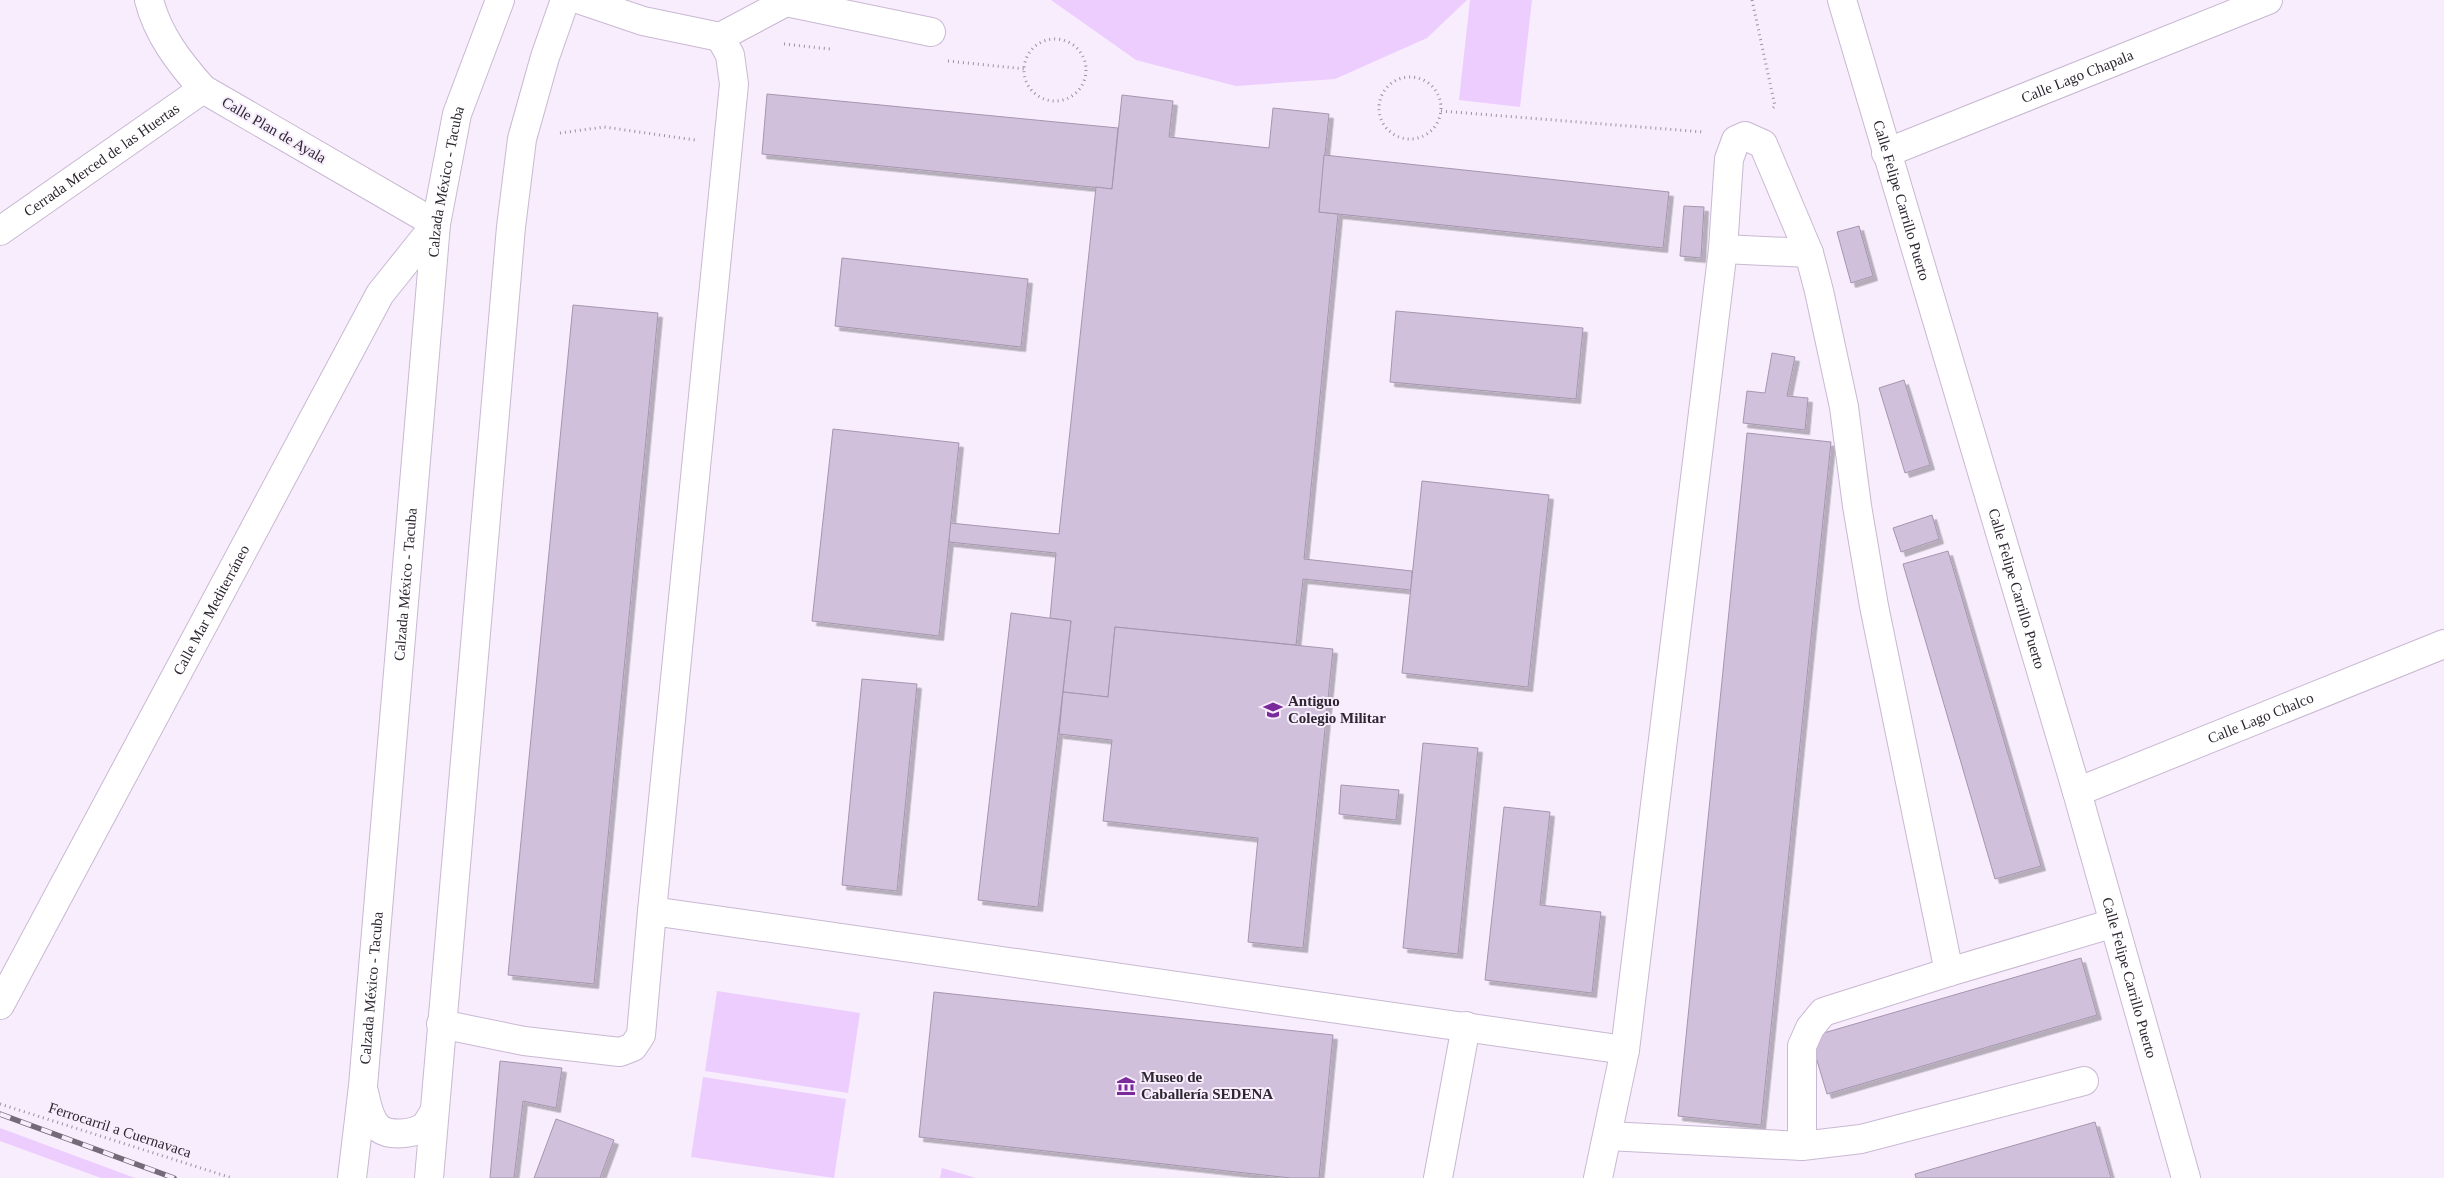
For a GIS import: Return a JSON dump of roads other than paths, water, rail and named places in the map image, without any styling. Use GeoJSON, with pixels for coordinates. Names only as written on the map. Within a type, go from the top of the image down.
{"type":"FeatureCollection","features":[{"type":"Feature","properties":{"kind":"street","name":"Calle Plan de Ayala"},"geometry":{"type":"LineString","coordinates":[[149,0],[155,21],[178,60],[203,89],[436,224]]}},
{"type":"Feature","properties":{"kind":"street","name":"Calzada México - Tacuba"},"geometry":{"type":"LineString","coordinates":[[352,1178],[363,1086],[436,224],[457,114],[500,0]]}},
{"type":"Feature","properties":{"kind":"street"},"geometry":{"type":"LineString","coordinates":[[429,1178],[511,227],[522,139],[545,58],[565,0]]}},
{"type":"Feature","properties":{"kind":"street"},"geometry":{"type":"LineString","coordinates":[[581,0],[643,21],[720,37],[786,2],[932,32]]}},
{"type":"Feature","properties":{"kind":"street","name":"Calle Felipe Carrillo Puerto"},"geometry":{"type":"LineString","coordinates":[[1842,0],[2076,792],[2186,1178]]}},
{"type":"Feature","properties":{"kind":"street","name":"Calle Lago Chapala"},"geometry":{"type":"LineString","coordinates":[[1886,153],[2268,0]]}},
{"type":"Feature","properties":{"kind":"street"},"geometry":{"type":"LineString","coordinates":[[441,1024],[524,1041],[620,1052],[633,1047],[641,1036],[734,84],[730,55],[720,37]]}},
{"type":"Feature","properties":{"kind":"street","name":"Cerrada Merced de las Huertas"},"geometry":{"type":"LineString","coordinates":[[0,231],[203,89]]}},
{"type":"Feature","properties":{"kind":"street"},"geometry":{"type":"LineString","coordinates":[[1598,1178],[1625,1050],[1724,249],[1729,159],[1736,140],[1745,136],[1762,144],[1809,253],[1844,407],[1857,506],[1874,606],[1949,972]]}},
{"type":"Feature","properties":{"kind":"street","name":"Calle Mar Mediterráneo"},"geometry":{"type":"LineString","coordinates":[[0,1005],[380,294],[436,224]]}},
{"type":"Feature","properties":{"kind":"street"},"geometry":{"type":"LineString","coordinates":[[1724,249],[1809,253]]}},
{"type":"Feature","properties":{"kind":"street","name":"Calle Lago Chalco"},"geometry":{"type":"LineString","coordinates":[[2076,792],[2444,644]]}},
{"type":"Feature","properties":{"kind":"street"},"geometry":{"type":"LineString","coordinates":[[652,912],[1625,1050]]}},
{"type":"Feature","properties":{"kind":"street"},"geometry":{"type":"LineString","coordinates":[[1802,1146],[1802,1046],[1810,1028],[1823,1012],[2114,923]]}},
{"type":"Feature","properties":{"kind":"street"},"geometry":{"type":"LineString","coordinates":[[1438,1178],[1466,1026]]}},
{"type":"Feature","properties":{"kind":"street"},"geometry":{"type":"LineString","coordinates":[[1608,1136],[1802,1146],[1860,1139],[2084,1081]]}},
{"type":"Feature","properties":{"kind":"street"},"geometry":{"type":"LineString","coordinates":[[363,1086],[370,1115],[379,1128],[389,1133],[408,1133],[423,1128],[434,1112]]}},
{"type":"Feature","properties":{"kind":"railway"},"geometry":{"type":"LineString","coordinates":[[0,1114],[174,1178]]}},
{"type":"Feature","properties":{"kind":"place","name":"Antiguo Colegio Militar"},"geometry":{"type":"Point","coordinates":[1273,710]}},
{"type":"Feature","properties":{"kind":"place","name":"Museo de Caballería SEDENA"},"geometry":{"type":"Point","coordinates":[1126,1086]}}]}
